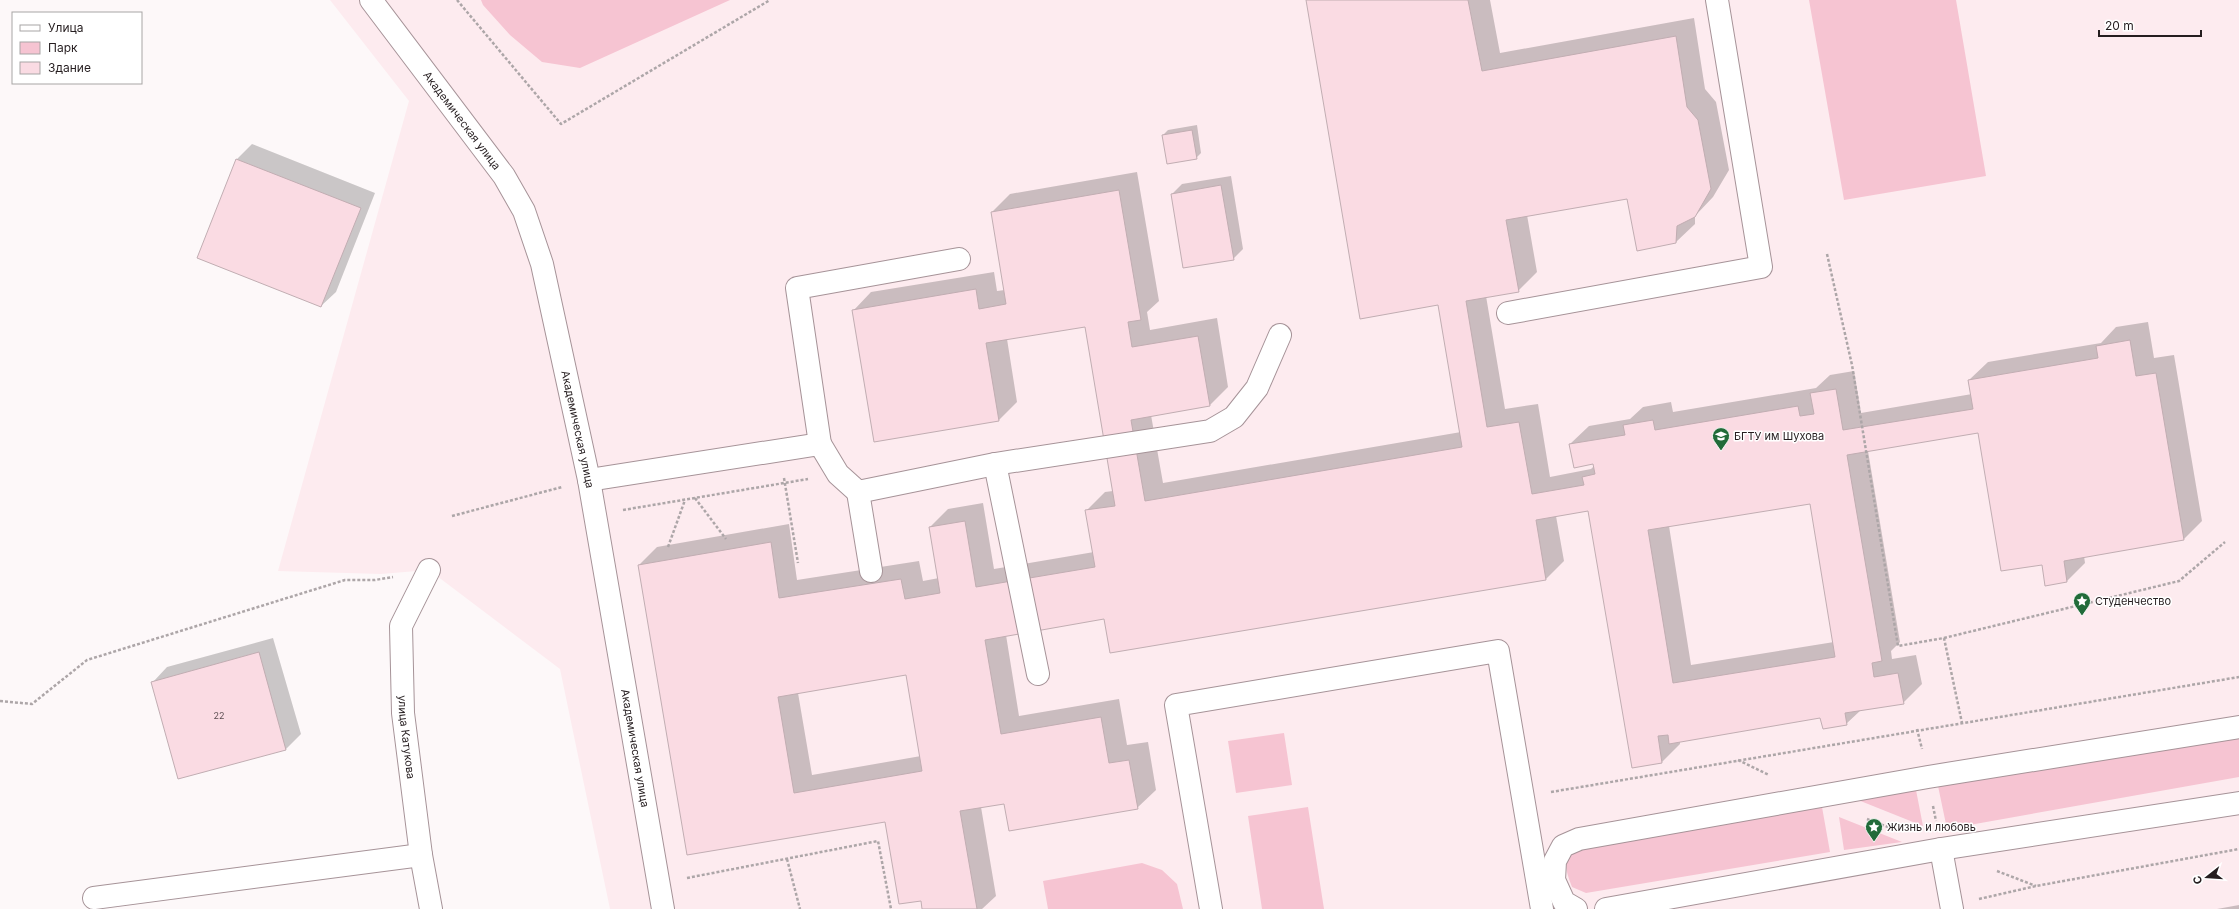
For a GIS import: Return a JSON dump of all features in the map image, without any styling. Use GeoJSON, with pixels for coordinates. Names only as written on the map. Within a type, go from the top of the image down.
{"type":"FeatureCollection","features":[{"type":"Feature","properties":{"kind":"street","name":"Академическая улица"},"geometry":{"type":"LineString","coordinates":[[370,0],[504,176],[524,211],[542,264],[566,363],[589,480],[663,909]]}},
{"type":"Feature","properties":{"kind":"street"},"geometry":{"type":"LineString","coordinates":[[1508,313],[1761,268],[1717,0]]}},
{"type":"Feature","properties":{"kind":"street"},"geometry":{"type":"LineString","coordinates":[[871,571],[858,492],[838,474],[820,444],[796,288],[958,259]]}},
{"type":"Feature","properties":{"kind":"street"},"geometry":{"type":"LineString","coordinates":[[858,492],[995,464],[1210,431],[1234,417],[1258,388],[1280,336]]}},
{"type":"Feature","properties":{"kind":"street"},"geometry":{"type":"LineString","coordinates":[[589,480],[820,444]]}},
{"type":"Feature","properties":{"kind":"street"},"geometry":{"type":"LineString","coordinates":[[995,464],[1038,674]]}},
{"type":"Feature","properties":{"kind":"street","name":"улица Катукова"},"geometry":{"type":"LineString","coordinates":[[429,570],[401,626],[403,713],[421,855],[432,909]]}},
{"type":"Feature","properties":{"kind":"street"},"geometry":{"type":"LineString","coordinates":[[1211,909],[1176,705],[1498,651],[1542,909]]}},
{"type":"Feature","properties":{"kind":"street"},"geometry":{"type":"LineString","coordinates":[[1576,909],[1564,902],[1554,880],[1555,861],[1563,846],[1579,839],[1928,777],[2239,727]]}},
{"type":"Feature","properties":{"kind":"street"},"geometry":{"type":"LineString","coordinates":[[1606,909],[1941,849],[2239,803]]}},
{"type":"Feature","properties":{"kind":"street"},"geometry":{"type":"LineString","coordinates":[[1941,849],[1951,907]]}},
{"type":"Feature","properties":{"kind":"street"},"geometry":{"type":"LineString","coordinates":[[94,898],[421,855]]}},
{"type":"Feature","properties":{"kind":"path"},"geometry":{"type":"LineString","coordinates":[[457,0],[561,124],[770,0]]}},
{"type":"Feature","properties":{"kind":"path"},"geometry":{"type":"LineString","coordinates":[[1827,254],[1852,364],[1898,646],[1944,638],[2179,581],[2225,542]]}},
{"type":"Feature","properties":{"kind":"path"},"geometry":{"type":"LineString","coordinates":[[780,450],[798,563]]}},
{"type":"Feature","properties":{"kind":"path"},"geometry":{"type":"LineString","coordinates":[[452,516],[589,480]]}},
{"type":"Feature","properties":{"kind":"path"},"geometry":{"type":"LineString","coordinates":[[695,498],[726,539]]}},
{"type":"Feature","properties":{"kind":"path"},"geometry":{"type":"LineString","coordinates":[[668,547],[685,500]]}},
{"type":"Feature","properties":{"kind":"path"},"geometry":{"type":"LineString","coordinates":[[0,701],[32,704],[88,660],[345,580],[374,580],[400,576]]}},
{"type":"Feature","properties":{"kind":"path"},"geometry":{"type":"LineString","coordinates":[[1944,638],[1962,723]]}},
{"type":"Feature","properties":{"kind":"path"},"geometry":{"type":"LineString","coordinates":[[1523,797],[2239,677]]}},
{"type":"Feature","properties":{"kind":"path"},"geometry":{"type":"LineString","coordinates":[[1737,760],[1773,777]]}},
{"type":"Feature","properties":{"kind":"path"},"geometry":{"type":"LineString","coordinates":[[1864,817],[1892,829]]}},
{"type":"Feature","properties":{"kind":"path"},"geometry":{"type":"LineString","coordinates":[[682,879],[878,841],[891,909]]}},
{"type":"Feature","properties":{"kind":"path"},"geometry":{"type":"LineString","coordinates":[[1951,907],[2036,886],[2239,849]]}},
{"type":"Feature","properties":{"kind":"path"},"geometry":{"type":"LineString","coordinates":[[787,859],[800,909]]}},
{"type":"Feature","properties":{"kind":"path"},"geometry":{"type":"LineString","coordinates":[[1992,869],[2036,886]]}},
{"type":"Feature","properties":{"kind":"shaded area"},"geometry":{"type":"Polygon","coordinates":[[[330,0],[2239,0],[2239,909],[610,909],[560,669],[429,570],[381,574],[278,571],[409,101],[330,0]]]}},
{"type":"Feature","properties":{"kind":"green space"},"geometry":{"type":"Polygon","coordinates":[[[481,0],[730,0],[580,68],[542,62],[510,35],[483,5],[481,0]]]}},
{"type":"Feature","properties":{"kind":"green space"},"geometry":{"type":"Polygon","coordinates":[[[1809,0],[1956,0],[1986,176],[1844,200],[1809,0]]]}},
{"type":"Feature","properties":{"kind":"green space"},"geometry":{"type":"Polygon","coordinates":[[[1284,733],[1292,785],[1236,793],[1228,741],[1284,733]]]}},
{"type":"Feature","properties":{"kind":"green space"},"geometry":{"type":"Polygon","coordinates":[[[2239,733],[2239,777],[1947,829],[1938,786],[2239,733]]]}},
{"type":"Feature","properties":{"kind":"green space"},"geometry":{"type":"Polygon","coordinates":[[[1916,790],[1923,826],[1858,800],[1916,790]]]}},
{"type":"Feature","properties":{"kind":"green space"},"geometry":{"type":"Polygon","coordinates":[[[1308,807],[1324,909],[1262,909],[1248,816],[1308,807]]]}},
{"type":"Feature","properties":{"kind":"green space"},"geometry":{"type":"Polygon","coordinates":[[[1822,807],[1830,852],[1586,893],[1572,887],[1568,875],[1566,866],[1567,862],[1576,849],[1822,807]]]}},
{"type":"Feature","properties":{"kind":"green space"},"geometry":{"type":"Polygon","coordinates":[[[1839,817],[1902,842],[1844,850],[1839,817]]]}},
{"type":"Feature","properties":{"kind":"green space"},"geometry":{"type":"Polygon","coordinates":[[[1142,863],[1162,870],[1177,884],[1183,909],[1048,909],[1043,881],[1142,863]]]}},
{"type":"Feature","properties":{"kind":"building","name":"БГТУ им Шухова"},"geometry":{"type":"Polygon","coordinates":[[[1306,0],[1468,0],[1482,71],[1676,36],[1687,107],[1698,120],[1711,189],[1695,217],[1677,226],[1676,243],[1637,251],[1627,199],[1506,220],[1519,292],[1466,301],[1487,427],[1519,422],[1532,494],[1584,485],[1582,477],[1595,474],[1593,464],[1574,468],[1569,444],[1625,435],[1623,425],[1653,420],[1655,430],[1798,406],[1800,416],[1814,414],[1810,393],[1836,389],[1843,430],[1973,409],[1968,380],[2098,358],[2096,346],[2130,340],[2136,376],[2156,373],[2184,540],[2064,561],[2067,582],[2045,586],[2042,565],[2001,571],[1978,433],[1847,455],[1882,661],[1872,663],[1874,677],[1898,673],[1904,704],[1845,713],[1847,725],[1823,729],[1820,718],[1669,744],[1668,735],[1658,736],[1662,763],[1632,768],[1588,511],[1536,520],[1546,580],[1110,653],[1104,619],[985,640],[1001,734],[1101,717],[1109,763],[1129,760],[1138,809],[1009,831],[1004,804],[960,811],[977,909],[922,909],[921,901],[899,904],[885,822],[687,855],[638,565],[771,542],[779,598],[901,579],[905,599],[940,593],[929,527],[965,521],[976,587],[1095,567],[1085,510],[1115,506],[1085,327],[986,343],[999,421],[874,442],[852,310],[976,289],[979,309],[1006,304],[991,212],[1119,190],[1141,320],[1128,322],[1132,347],[1198,336],[1210,406],[1131,420],[1145,501],[1462,447],[1438,305],[1360,319],[1306,0]],[[1810,504],[1648,530],[1673,683],[1835,657],[1810,504]],[[906,675],[778,697],[794,793],[922,771],[906,675]]]}},
{"type":"Feature","properties":{"kind":"building"},"geometry":{"type":"Polygon","coordinates":[[[1192,130],[1197,159],[1167,164],[1162,135],[1192,130]]]}},
{"type":"Feature","properties":{"kind":"building"},"geometry":{"type":"Polygon","coordinates":[[[236,159],[361,208],[321,307],[197,258],[236,159]]]}},
{"type":"Feature","properties":{"kind":"building"},"geometry":{"type":"Polygon","coordinates":[[[1221,185],[1234,260],[1183,268],[1171,194],[1221,185]]]}},
{"type":"Feature","properties":{"kind":"building"},"geometry":{"type":"Polygon","coordinates":[[[259,652],[286,750],[178,779],[151,682],[259,652]]]}},
{"type":"Feature","properties":{"kind":"place","name":"БГТУ им Шухова"},"geometry":{"type":"Point","coordinates":[1721,451]}},
{"type":"Feature","properties":{"kind":"place","name":"Студенчество"},"geometry":{"type":"Point","coordinates":[2082,616]}},
{"type":"Feature","properties":{"kind":"place","name":"Жизнь и любовь"},"geometry":{"type":"Point","coordinates":[1874,842]}}]}
